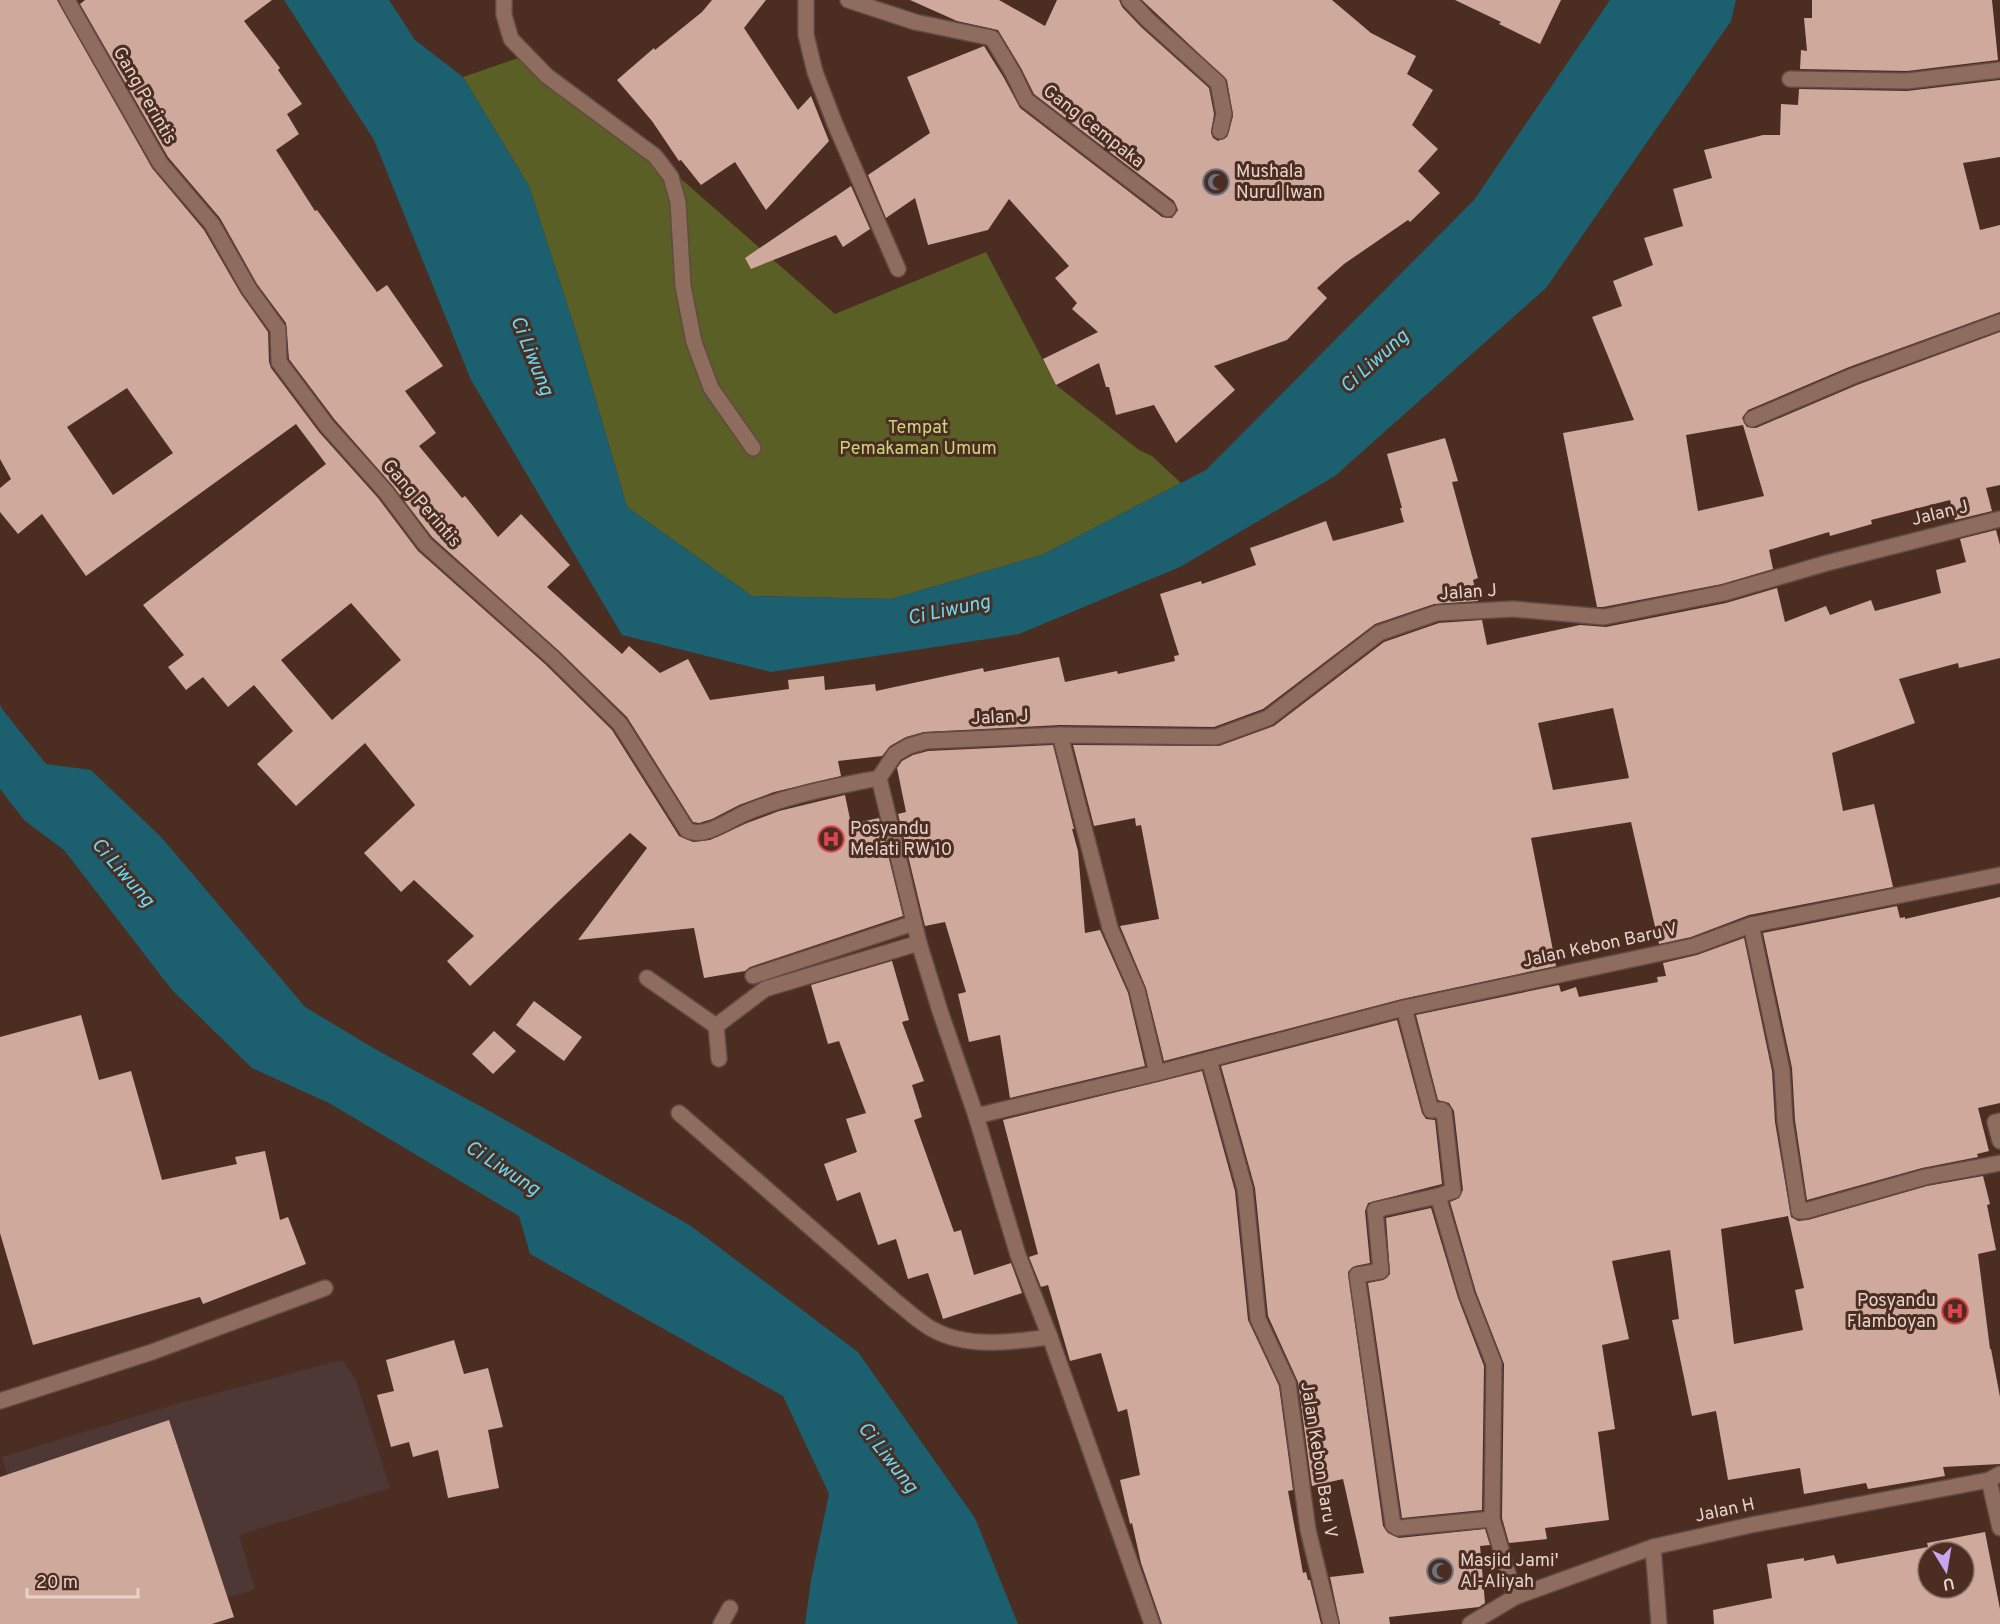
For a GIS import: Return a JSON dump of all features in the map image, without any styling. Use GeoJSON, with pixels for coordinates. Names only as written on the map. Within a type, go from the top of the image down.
{"type":"FeatureCollection","features":[{"type":"Feature","properties":{"kind":"street","name":"Gang Perintis"},"geometry":{"type":"LineString","coordinates":[[67,0],[160,163],[212,224],[249,289],[278,329],[279,362],[327,426],[386,492],[425,544],[552,657],[620,724],[687,830],[694,834],[702,833],[789,796],[879,778]]}},
{"type":"Feature","properties":{"kind":"street"},"geometry":{"type":"LineString","coordinates":[[504,0],[504,15],[511,39],[547,76],[655,156],[671,177],[678,202],[683,286],[694,342],[711,388],[753,448]]}},
{"type":"Feature","properties":{"kind":"street"},"geometry":{"type":"LineString","coordinates":[[806,0],[806,34],[815,72],[898,268]]}},
{"type":"Feature","properties":{"kind":"street","name":"Gang Cempaka"},"geometry":{"type":"LineString","coordinates":[[848,0],[915,22],[992,38],[1026,100],[1167,209]]}},
{"type":"Feature","properties":{"kind":"street"},"geometry":{"type":"LineString","coordinates":[[1129,0],[1218,83],[1224,114],[1220,131]]}},
{"type":"Feature","properties":{"kind":"street"},"geometry":{"type":"LineString","coordinates":[[1790,80],[1907,81],[2000,70]]}},
{"type":"Feature","properties":{"kind":"street"},"geometry":{"type":"LineString","coordinates":[[1752,419],[1853,376],[2000,322]]}},
{"type":"Feature","properties":{"kind":"street","name":"Jalan J"},"geometry":{"type":"LineString","coordinates":[[879,778],[895,754],[909,746],[926,741],[1060,735],[1216,736],[1268,718],[1379,633],[1437,613],[1513,609],[1604,617],[1724,593],[1827,563],[2000,519]]}},
{"type":"Feature","properties":{"kind":"street"},"geometry":{"type":"LineString","coordinates":[[1060,735],[1110,928],[1137,990],[1157,1073]]}},
{"type":"Feature","properties":{"kind":"street"},"geometry":{"type":"LineString","coordinates":[[879,778],[919,943],[939,1011],[976,1116],[1018,1255],[1050,1337],[1152,1624]]}},
{"type":"Feature","properties":{"kind":"street","name":"Jalan Kebon Baru V"},"geometry":{"type":"LineString","coordinates":[[976,1116],[1209,1060],[1404,1008],[1694,946],[1752,925],[2000,875]]}},
{"type":"Feature","properties":{"kind":"street"},"geometry":{"type":"LineString","coordinates":[[753,976],[914,923]]}},
{"type":"Feature","properties":{"kind":"street"},"geometry":{"type":"LineString","coordinates":[[1752,925],[1782,1070],[1785,1120],[1799,1211],[1925,1177],[2000,1163]]}},
{"type":"Feature","properties":{"kind":"street"},"geometry":{"type":"LineString","coordinates":[[716,1026],[765,988],[919,943]]}},
{"type":"Feature","properties":{"kind":"street"},"geometry":{"type":"LineString","coordinates":[[647,978],[716,1026],[719,1059]]}},
{"type":"Feature","properties":{"kind":"street"},"geometry":{"type":"LineString","coordinates":[[1404,1008],[1431,1110],[1444,1112],[1453,1191],[1375,1210],[1381,1271],[1357,1275],[1393,1525],[1398,1528],[1492,1519]]}},
{"type":"Feature","properties":{"kind":"street","name":"Jalan Kebon Baru V"},"geometry":{"type":"LineString","coordinates":[[1209,1060],[1245,1189],[1258,1319],[1288,1383],[1308,1530],[1331,1624]]}},
{"type":"Feature","properties":{"kind":"street"},"geometry":{"type":"LineString","coordinates":[[679,1113],[895,1301],[932,1330],[965,1340],[1002,1343],[1050,1337]]}},
{"type":"Feature","properties":{"kind":"street"},"geometry":{"type":"LineString","coordinates":[[2000,1121],[1995,1122],[2000,1142]]}},
{"type":"Feature","properties":{"kind":"street"},"geometry":{"type":"LineString","coordinates":[[1438,1196],[1467,1295],[1494,1364],[1492,1519],[1515,1597]]}},
{"type":"Feature","properties":{"kind":"street"},"geometry":{"type":"LineString","coordinates":[[0,1401],[152,1352],[325,1288]]}},
{"type":"Feature","properties":{"kind":"street"},"geometry":{"type":"LineString","coordinates":[[1994,1477],[2000,1528]]}},
{"type":"Feature","properties":{"kind":"street","name":"Jalan H"},"geometry":{"type":"LineString","coordinates":[[1470,1624],[1515,1597],[1653,1547],[1751,1525],[1994,1477]]}},
{"type":"Feature","properties":{"kind":"street"},"geometry":{"type":"LineString","coordinates":[[1653,1547],[1659,1624]]}},
{"type":"Feature","properties":{"kind":"street"},"geometry":{"type":"LineString","coordinates":[[721,1624],[730,1608]]}},
{"type":"Feature","properties":{"kind":"shaded area"},"geometry":{"type":"Polygon","coordinates":[[[342,1360],[356,1380],[390,1488],[239,1535],[255,1589],[146,1624],[0,1624],[10,1484],[2,1457],[183,1402],[342,1360]]]}},
{"type":"Feature","properties":{"kind":"green space","name":"Tempat Pemakaman Umum"},"geometry":{"type":"Polygon","coordinates":[[[527,55],[655,156],[835,314],[986,252],[1056,385],[1139,450],[1152,456],[1181,483],[1042,555],[891,599],[752,596],[627,507],[576,332],[529,186],[463,77],[527,55]]]}},
{"type":"Feature","properties":{"kind":"water","name":"Ci Liwung"},"geometry":{"type":"Polygon","coordinates":[[[284,0],[389,0],[415,40],[463,77],[529,186],[576,332],[627,507],[752,596],[891,599],[1042,555],[1206,470],[1474,200],[1610,0],[1736,0],[1731,21],[1546,288],[1335,476],[1180,567],[1019,634],[771,672],[622,635],[471,380],[374,140],[284,0]]]}},
{"type":"Feature","properties":{"kind":"water","name":"Ci Liwung"},"geometry":{"type":"Polygon","coordinates":[[[0,704],[46,764],[91,770],[162,838],[305,1007],[375,1049],[493,1113],[691,1226],[858,1352],[975,1518],[1018,1624],[805,1624],[811,1580],[829,1494],[783,1396],[530,1254],[519,1216],[329,1103],[252,1068],[172,990],[64,850],[25,821],[0,789],[0,704]]]}},
{"type":"Feature","properties":{"kind":"building"},"geometry":{"type":"Polygon","coordinates":[[[0,0],[57,0],[152,168],[204,230],[241,294],[268,332],[271,368],[319,432],[378,498],[418,551],[545,664],[612,730],[679,836],[693,842],[710,840],[779,811],[845,795],[851,824],[879,818],[903,916],[750,967],[745,971],[704,978],[694,928],[578,940],[647,848],[630,833],[470,986],[447,961],[474,936],[414,880],[401,892],[364,853],[415,805],[365,743],[296,806],[257,764],[293,731],[254,685],[228,707],[203,677],[186,690],[168,667],[184,655],[143,605],[326,464],[296,424],[86,576],[42,514],[18,534],[0,512],[0,488],[11,479],[0,459],[0,0]],[[127,388],[67,427],[113,495],[173,453],[127,388]],[[351,603],[281,660],[332,720],[401,660],[351,603]]]}},
{"type":"Feature","properties":{"kind":"building"},"geometry":{"type":"Polygon","coordinates":[[[85,0],[272,0],[244,21],[280,68],[278,70],[302,104],[287,114],[299,134],[276,150],[315,211],[317,210],[377,292],[387,285],[443,366],[405,391],[436,433],[419,446],[462,498],[465,496],[498,537],[521,514],[570,565],[547,587],[622,654],[629,646],[660,673],[688,659],[710,700],[789,689],[788,680],[824,676],[825,690],[875,684],[876,691],[983,668],[984,672],[1059,657],[1065,682],[1117,671],[1118,674],[1175,661],[1174,656],[1179,655],[1160,594],[1201,581],[1202,584],[1256,565],[1250,548],[1326,521],[1333,541],[1404,522],[1387,454],[1445,438],[1458,481],[1452,482],[1478,578],[1473,580],[1478,601],[1434,604],[1375,624],[1263,709],[1214,727],[1060,725],[924,732],[906,737],[890,746],[882,756],[838,761],[841,776],[774,792],[739,805],[712,819],[699,823],[693,822],[627,717],[558,650],[432,537],[393,486],[335,420],[289,359],[286,323],[257,284],[220,218],[168,157],[80,4],[85,0]]]}},
{"type":"Feature","properties":{"kind":"building"},"geometry":{"type":"Polygon","coordinates":[[[712,0],[766,0],[744,28],[798,110],[811,96],[829,141],[766,210],[735,162],[701,185],[681,160],[679,161],[652,121],[617,80],[654,48],[655,50],[702,12],[712,0]]]}},
{"type":"Feature","properties":{"kind":"building"},"geometry":{"type":"Polygon","coordinates":[[[910,0],[999,0],[1045,26],[1057,0],[1119,0],[1122,7],[1141,27],[1209,88],[1214,114],[1211,133],[1218,141],[1227,137],[1233,116],[1227,80],[1142,0],[1332,0],[1371,33],[1416,56],[1407,74],[1433,90],[1412,125],[1438,149],[1418,171],[1440,193],[1410,222],[1408,220],[1344,264],[1317,288],[1327,298],[1287,340],[1214,366],[1235,390],[1176,443],[1154,405],[1116,415],[1109,387],[1106,387],[1099,363],[1056,385],[1043,359],[1098,332],[1072,309],[1077,303],[1055,278],[1069,266],[1009,199],[988,230],[928,245],[915,198],[886,218],[868,175],[930,133],[907,77],[984,46],[1020,108],[1162,217],[1172,218],[1178,210],[1174,201],[1034,94],[998,30],[957,21],[910,0]]]}},
{"type":"Feature","properties":{"kind":"building"},"geometry":{"type":"Polygon","coordinates":[[[1455,0],[1561,0],[1540,44],[1455,0]]]}},
{"type":"Feature","properties":{"kind":"building"},"geometry":{"type":"Polygon","coordinates":[[[1812,0],[1992,0],[1998,60],[1907,71],[1800,69],[1801,50],[1807,51],[1804,18],[1812,18],[1812,0]]]}},
{"type":"Feature","properties":{"kind":"building"},"geometry":{"type":"Polygon","coordinates":[[[2000,80],[2000,157],[1963,163],[1980,230],[2000,225],[2000,312],[1849,367],[1748,410],[1742,418],[1747,427],[1756,428],[1857,385],[2000,332],[2000,485],[1986,488],[1992,511],[1955,520],[1950,500],[1871,520],[1872,524],[1830,536],[1829,532],[1769,550],[1773,569],[1722,584],[1597,607],[1563,433],[1634,420],[1592,317],[1622,306],[1613,281],[1653,265],[1644,238],[1683,226],[1673,189],[1712,178],[1704,150],[1763,135],[1780,135],[1781,104],[1798,105],[1799,89],[1907,91],[2000,80]],[[1743,425],[1686,435],[1698,511],[1764,496],[1743,425]]]}},
{"type":"Feature","properties":{"kind":"building"},"geometry":{"type":"Polygon","coordinates":[[[851,186],[870,229],[843,247],[836,235],[751,269],[745,258],[851,186]]]}},
{"type":"Feature","properties":{"kind":"building"},"geometry":{"type":"Polygon","coordinates":[[[1996,530],[2000,545],[2000,658],[1959,668],[1958,663],[1899,679],[1915,723],[1832,753],[1843,811],[1874,804],[1893,887],[1749,915],[1691,937],[1659,944],[1631,822],[1531,838],[1556,966],[1402,999],[1164,1061],[1146,988],[1120,926],[1159,919],[1141,825],[1136,826],[1135,818],[1094,826],[1073,745],[1219,746],[1274,726],[1384,642],[1439,623],[1482,620],[1487,645],[1580,625],[1606,627],[1726,603],[1777,588],[1785,622],[1826,606],[1830,615],[1871,600],[1875,611],[1941,593],[1936,570],[1966,562],[1960,539],[1996,530]],[[1613,708],[1538,723],[1553,790],[1629,778],[1613,708]]]}},
{"type":"Feature","properties":{"kind":"building"},"geometry":{"type":"Polygon","coordinates":[[[1053,745],[1078,851],[1085,933],[1100,930],[1128,993],[1145,1066],[1010,1098],[1000,1035],[969,1042],[958,994],[966,992],[945,922],[925,926],[898,814],[906,812],[897,768],[902,761],[928,751],[1053,745]]]}},
{"type":"Feature","properties":{"kind":"building"},"geometry":{"type":"Polygon","coordinates":[[[2000,897],[2000,1103],[1978,1108],[1989,1151],[1977,1154],[1978,1157],[1922,1168],[1807,1200],[1795,1120],[1792,1068],[1763,933],[1897,906],[1900,918],[1905,917],[1905,919],[2000,897]]]}},
{"type":"Feature","properties":{"kind":"building"},"geometry":{"type":"Polygon","coordinates":[[[1744,938],[1772,1071],[1775,1122],[1791,1217],[1798,1221],[1808,1220],[1927,1186],[1983,1176],[1990,1204],[1987,1205],[1996,1250],[1978,1254],[1990,1349],[2000,1397],[2000,1464],[1943,1467],[1945,1476],[1868,1489],[1866,1483],[1804,1494],[1800,1468],[1728,1480],[1716,1411],[1692,1416],[1672,1320],[1679,1319],[1670,1250],[1612,1261],[1629,1339],[1602,1345],[1615,1429],[1598,1432],[1609,1520],[1545,1528],[1547,1539],[1509,1543],[1502,1518],[1504,1364],[1476,1292],[1450,1202],[1459,1198],[1463,1190],[1454,1111],[1449,1103],[1438,1100],[1416,1015],[1559,985],[1561,992],[1576,987],[1579,997],[1658,982],[1657,977],[1666,976],[1663,963],[1697,955],[1744,938]],[[1788,1216],[1721,1229],[1734,1344],[1803,1330],[1795,1290],[1804,1288],[1788,1216]]]}},
{"type":"Feature","properties":{"kind":"building"},"geometry":{"type":"Polygon","coordinates":[[[892,961],[909,1020],[902,1022],[924,1081],[912,1085],[922,1117],[914,1120],[954,1232],[961,1230],[974,1275],[1011,1263],[1022,1293],[943,1319],[928,1273],[908,1279],[896,1239],[878,1245],[860,1192],[837,1201],[824,1164],[857,1152],[846,1119],[866,1113],[839,1041],[828,1044],[811,985],[892,961]]]}},
{"type":"Feature","properties":{"kind":"building"},"geometry":{"type":"Polygon","coordinates":[[[534,1001],[582,1037],[564,1061],[516,1025],[534,1001]]]}},
{"type":"Feature","properties":{"kind":"building"},"geometry":{"type":"Polygon","coordinates":[[[81,1015],[99,1080],[131,1071],[162,1180],[237,1164],[235,1157],[265,1151],[280,1220],[288,1217],[306,1264],[203,1304],[200,1297],[33,1345],[0,1233],[0,1037],[81,1015]]]}},
{"type":"Feature","properties":{"kind":"building"},"geometry":{"type":"Polygon","coordinates":[[[1397,1020],[1422,1113],[1426,1119],[1435,1120],[1442,1184],[1368,1203],[1365,1211],[1370,1263],[1355,1266],[1348,1272],[1383,1526],[1388,1533],[1399,1538],[1485,1529],[1490,1545],[1480,1546],[1485,1603],[1479,1607],[1389,1617],[1390,1624],[1340,1624],[1330,1577],[1364,1573],[1343,1479],[1312,1486],[1298,1382],[1268,1316],[1255,1188],[1221,1066],[1397,1020]]]}},
{"type":"Feature","properties":{"kind":"building"},"geometry":{"type":"Polygon","coordinates":[[[494,1031],[516,1051],[493,1074],[472,1054],[494,1031]]]}},
{"type":"Feature","properties":{"kind":"building"},"geometry":{"type":"Polygon","coordinates":[[[1202,1071],[1235,1191],[1248,1320],[1279,1386],[1293,1490],[1288,1491],[1303,1573],[1306,1572],[1310,1580],[1321,1624],[1162,1624],[1141,1563],[1120,1480],[1140,1475],[1127,1409],[1118,1412],[1101,1353],[1070,1361],[1048,1285],[1041,1287],[1029,1257],[1038,1254],[1003,1120],[1202,1071]]]}},
{"type":"Feature","properties":{"kind":"building"},"geometry":{"type":"Polygon","coordinates":[[[1431,1208],[1458,1298],[1484,1366],[1482,1510],[1402,1518],[1368,1283],[1383,1280],[1390,1274],[1386,1218],[1431,1208]]]}},
{"type":"Feature","properties":{"kind":"building"},"geometry":{"type":"Polygon","coordinates":[[[454,1340],[464,1374],[488,1368],[503,1427],[488,1430],[499,1488],[448,1498],[438,1450],[413,1457],[409,1442],[391,1447],[377,1395],[394,1391],[386,1360],[454,1340]]]}},
{"type":"Feature","properties":{"kind":"building"},"geometry":{"type":"Polygon","coordinates":[[[169,1420],[234,1617],[212,1624],[0,1624],[0,1477],[169,1420]]]}},
{"type":"Feature","properties":{"kind":"building"},"geometry":{"type":"Polygon","coordinates":[[[1985,1532],[2000,1609],[2000,1624],[1714,1624],[1713,1610],[1772,1598],[1767,1564],[1804,1558],[1804,1561],[1834,1555],[1837,1564],[1916,1549],[1916,1600],[1976,1600],[1976,1540],[1943,1540],[1985,1532]]]}},
{"type":"Feature","properties":{"kind":"place","name":"Mushala Nurul Iwan"},"geometry":{"type":"Point","coordinates":[1216,182]}},
{"type":"Feature","properties":{"kind":"place","name":"Posyandu Melati RW 10"},"geometry":{"type":"Point","coordinates":[831,839]}},
{"type":"Feature","properties":{"kind":"place","name":"Posyandu Flamboyan"},"geometry":{"type":"Point","coordinates":[1955,1311]}},
{"type":"Feature","properties":{"kind":"place","name":"Masjid Jami' Al-Aliyah"},"geometry":{"type":"Point","coordinates":[1440,1571]}}]}
